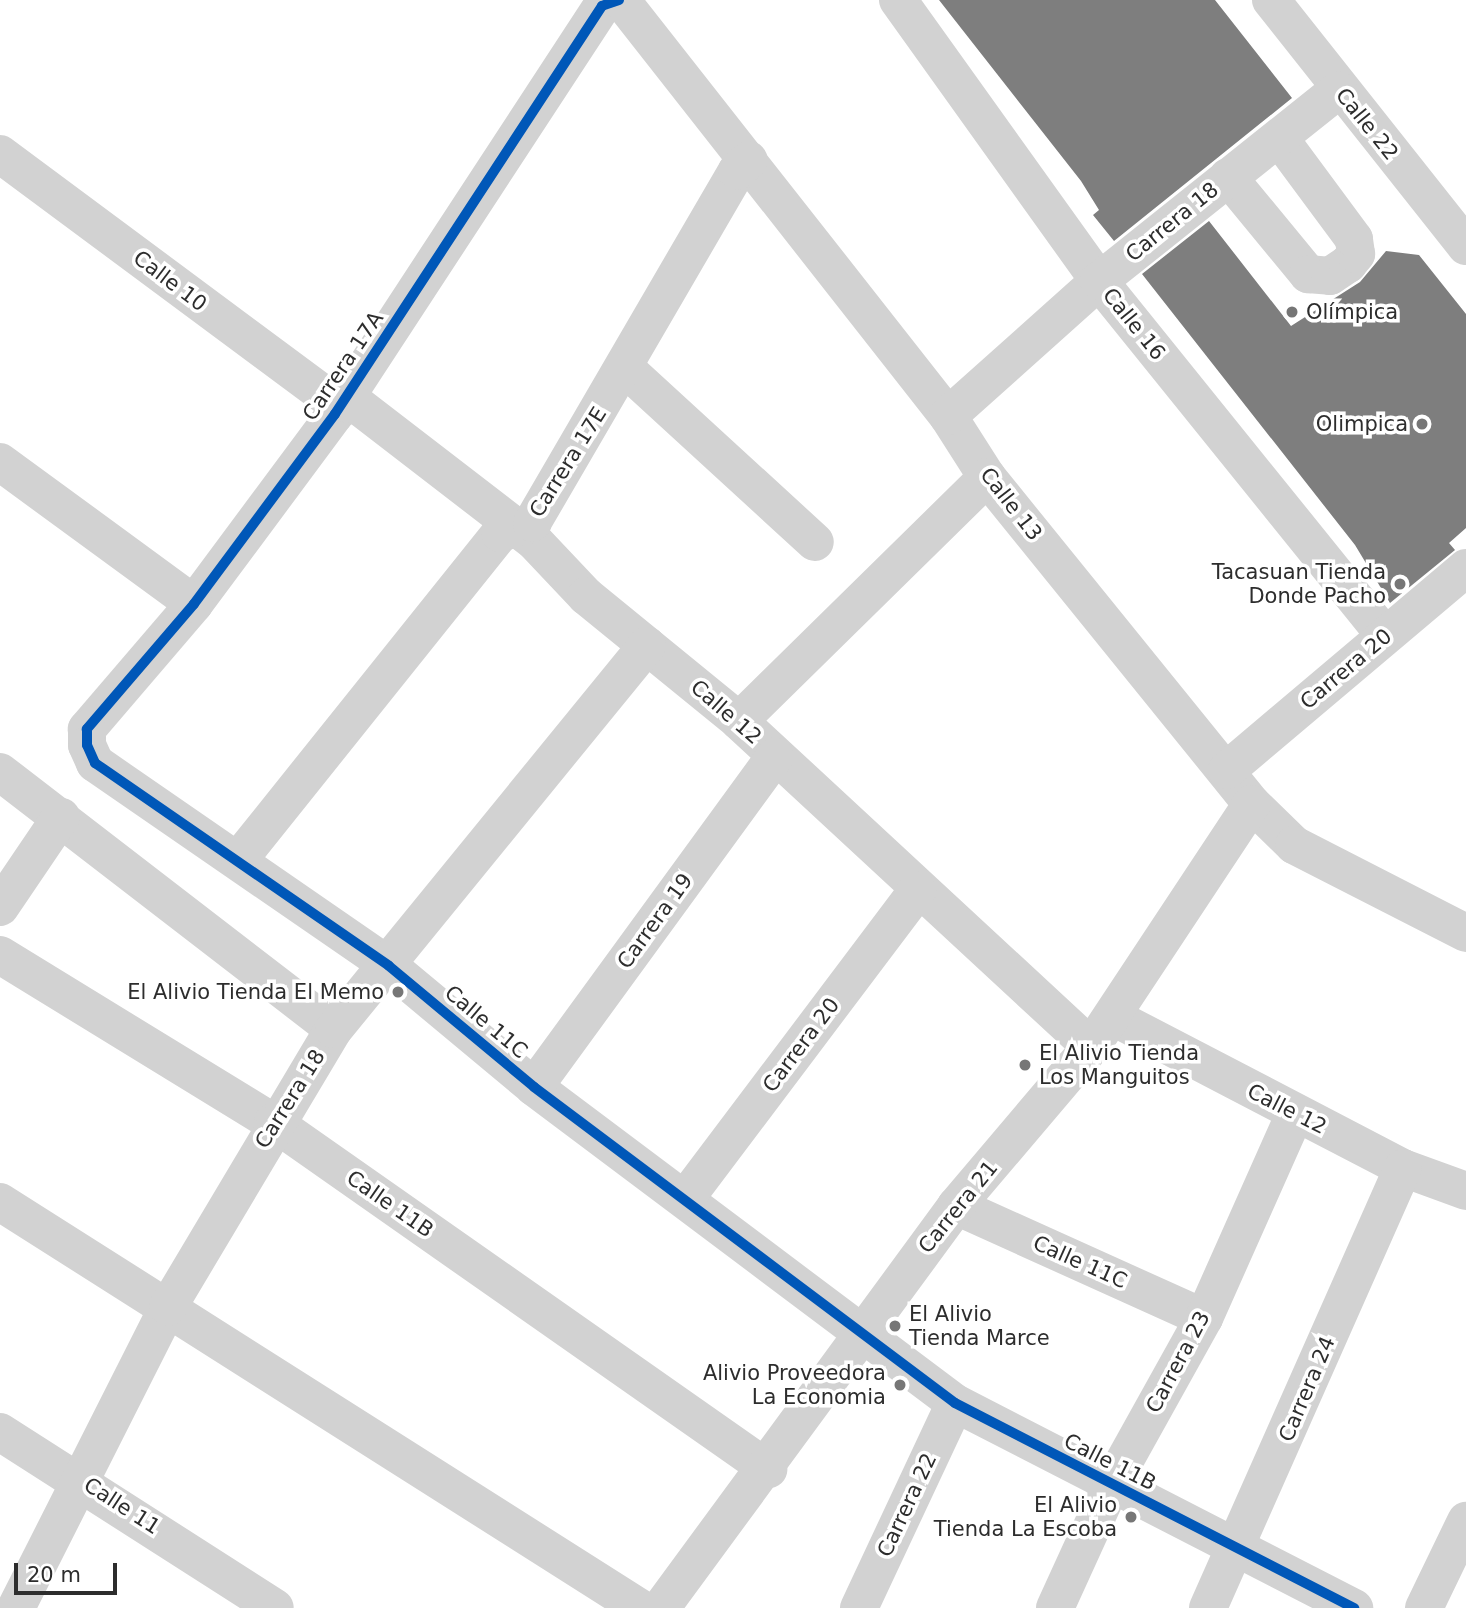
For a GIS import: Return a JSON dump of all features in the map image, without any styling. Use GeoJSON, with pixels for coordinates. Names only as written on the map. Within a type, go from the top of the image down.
{"type":"FeatureCollection","features":[{"type":"Feature","properties":{"kind":"street","name":"Calle 13"},"geometry":{"type":"LineString","coordinates":[[620,0],[749,160],[948,416],[987,477],[1252,804],[1294,845],[1466,933]]}},
{"type":"Feature","properties":{"kind":"street","name":"Carrera 17A"},"geometry":{"type":"LineString","coordinates":[[87,745],[87,729],[194,604],[342,403],[602,6],[620,0]]}},
{"type":"Feature","properties":{"kind":"street","name":"Calle 16"},"geometry":{"type":"LineString","coordinates":[[898,0],[1099,281],[1385,635]]}},
{"type":"Feature","properties":{"kind":"street","name":"Calle 22"},"geometry":{"type":"LineString","coordinates":[[1271,0],[1338,90],[1466,246]]}},
{"type":"Feature","properties":{"kind":"street","name":"Carrera 18"},"geometry":{"type":"LineString","coordinates":[[948,416],[1099,281],[1338,90]]}},
{"type":"Feature","properties":{"kind":"street"},"geometry":{"type":"LineString","coordinates":[[1228,177],[1308,274],[1330,276],[1348,264],[1356,254],[1354,239],[1280,139]]}},
{"type":"Feature","properties":{"kind":"street","name":"Calle 10"},"geometry":{"type":"LineString","coordinates":[[0,154],[342,403]]}},
{"type":"Feature","properties":{"kind":"street","name":"Carrera 17E"},"geometry":{"type":"LineString","coordinates":[[240,858],[435,608],[500,533],[532,523],[626,369],[737,171],[749,160]]}},
{"type":"Feature","properties":{"kind":"street"},"geometry":{"type":"LineString","coordinates":[[626,369],[815,542]]}},
{"type":"Feature","properties":{"kind":"street","name":"Calle 12"},"geometry":{"type":"LineString","coordinates":[[342,403],[360,407],[516,528],[647,645],[739,721],[917,891],[1091,1047]]}},
{"type":"Feature","properties":{"kind":"street"},"geometry":{"type":"LineString","coordinates":[[0,462],[194,604]]}},
{"type":"Feature","properties":{"kind":"street"},"geometry":{"type":"LineString","coordinates":[[739,721],[987,477]]}},
{"type":"Feature","properties":{"kind":"street","name":"Carrera 20"},"geometry":{"type":"LineString","coordinates":[[1227,770],[1466,568]]}},
{"type":"Feature","properties":{"kind":"street","name":"Carrera 18"},"geometry":{"type":"LineString","coordinates":[[16,1608],[168,1307],[273,1122],[334,1030],[389,966],[647,645]]}},
{"type":"Feature","properties":{"kind":"street","name":"Calle 11C"},"geometry":{"type":"LineString","coordinates":[[87,745],[95,762],[240,858],[389,966],[534,1087],[685,1199],[858,1335]]}},
{"type":"Feature","properties":{"kind":"street","name":"Carrera 19"},"geometry":{"type":"LineString","coordinates":[[534,1087],[775,756]]}},
{"type":"Feature","properties":{"kind":"street"},"geometry":{"type":"LineString","coordinates":[[0,772],[334,1030]]}},
{"type":"Feature","properties":{"kind":"street","name":"Carrera 21"},"geometry":{"type":"LineString","coordinates":[[661,1608],[768,1469],[858,1335],[956,1206],[1091,1047],[1252,804]]}},
{"type":"Feature","properties":{"kind":"street"},"geometry":{"type":"LineString","coordinates":[[0,907],[61,817]]}},
{"type":"Feature","properties":{"kind":"street","name":"Carrera 20"},"geometry":{"type":"LineString","coordinates":[[685,1199],[917,891]]}},
{"type":"Feature","properties":{"kind":"street","name":"Calle 11B"},"geometry":{"type":"LineString","coordinates":[[0,955],[273,1122],[768,1469]]}},
{"type":"Feature","properties":{"kind":"street","name":"Calle 12"},"geometry":{"type":"LineString","coordinates":[[1113,1017],[1403,1168],[1466,1191]]}},
{"type":"Feature","properties":{"kind":"street","name":"Carrera 23"},"geometry":{"type":"LineString","coordinates":[[1055,1608],[1111,1485],[1203,1318],[1295,1114]]}},
{"type":"Feature","properties":{"kind":"street","name":"Carrera 24"},"geometry":{"type":"LineString","coordinates":[[1208,1608],[1237,1548],[1403,1168]]}},
{"type":"Feature","properties":{"kind":"street"},"geometry":{"type":"LineString","coordinates":[[0,1202],[640,1608]]}},
{"type":"Feature","properties":{"kind":"street","name":"Calle 11C"},"geometry":{"type":"LineString","coordinates":[[956,1206],[1203,1318]]}},
{"type":"Feature","properties":{"kind":"street","name":"Calle 11B"},"geometry":{"type":"LineString","coordinates":[[858,1335],[955,1403],[1354,1608]]}},
{"type":"Feature","properties":{"kind":"street","name":"Carrera 22"},"geometry":{"type":"LineString","coordinates":[[859,1608],[955,1403]]}},
{"type":"Feature","properties":{"kind":"street","name":"Calle 11"},"geometry":{"type":"LineString","coordinates":[[0,1432],[82,1480],[226,1593],[275,1608]]}},
{"type":"Feature","properties":{"kind":"street"},"geometry":{"type":"LineString","coordinates":[[1424,1608],[1466,1521]]}},
{"type":"Feature","properties":{"kind":"building"},"geometry":{"type":"Polygon","coordinates":[[[939,0],[1215,0],[1292,98],[1114,241],[1093,215],[1099,210],[1081,181],[939,0]]]}},
{"type":"Feature","properties":{"kind":"building"},"geometry":{"type":"Polygon","coordinates":[[[1209,221],[1291,326],[1360,282],[1386,251],[1419,255],[1466,314],[1466,528],[1449,543],[1455,550],[1390,603],[1355,545],[1142,274],[1209,221]]]}},
{"type":"Feature","properties":{"kind":"cycle path"},"geometry":{"type":"LineString","coordinates":[[619,0],[602,6],[335,414],[194,604],[87,729],[87,745],[95,763],[389,966],[534,1087],[955,1403],[1354,1608]]}},
{"type":"Feature","properties":{"kind":"place","name":"Olímpica"},"geometry":{"type":"Point","coordinates":[1292,312]}},
{"type":"Feature","properties":{"kind":"place","name":"Olimpica"},"geometry":{"type":"Point","coordinates":[1422,424]}},
{"type":"Feature","properties":{"kind":"place","name":"Tacasuan Tienda Donde Pacho"},"geometry":{"type":"Point","coordinates":[1400,584]}},
{"type":"Feature","properties":{"kind":"place","name":"El Alivio Tienda El Memo"},"geometry":{"type":"Point","coordinates":[398,992]}},
{"type":"Feature","properties":{"kind":"place","name":"El Alivio Tienda Los Manguitos"},"geometry":{"type":"Point","coordinates":[1025,1065]}},
{"type":"Feature","properties":{"kind":"place","name":"El Alivio Tienda Marce"},"geometry":{"type":"Point","coordinates":[895,1326]}},
{"type":"Feature","properties":{"kind":"place","name":"Alivio Proveedora La Economia"},"geometry":{"type":"Point","coordinates":[900,1385]}},
{"type":"Feature","properties":{"kind":"place","name":"El Alivio Tienda La Escoba"},"geometry":{"type":"Point","coordinates":[1131,1517]}}]}
